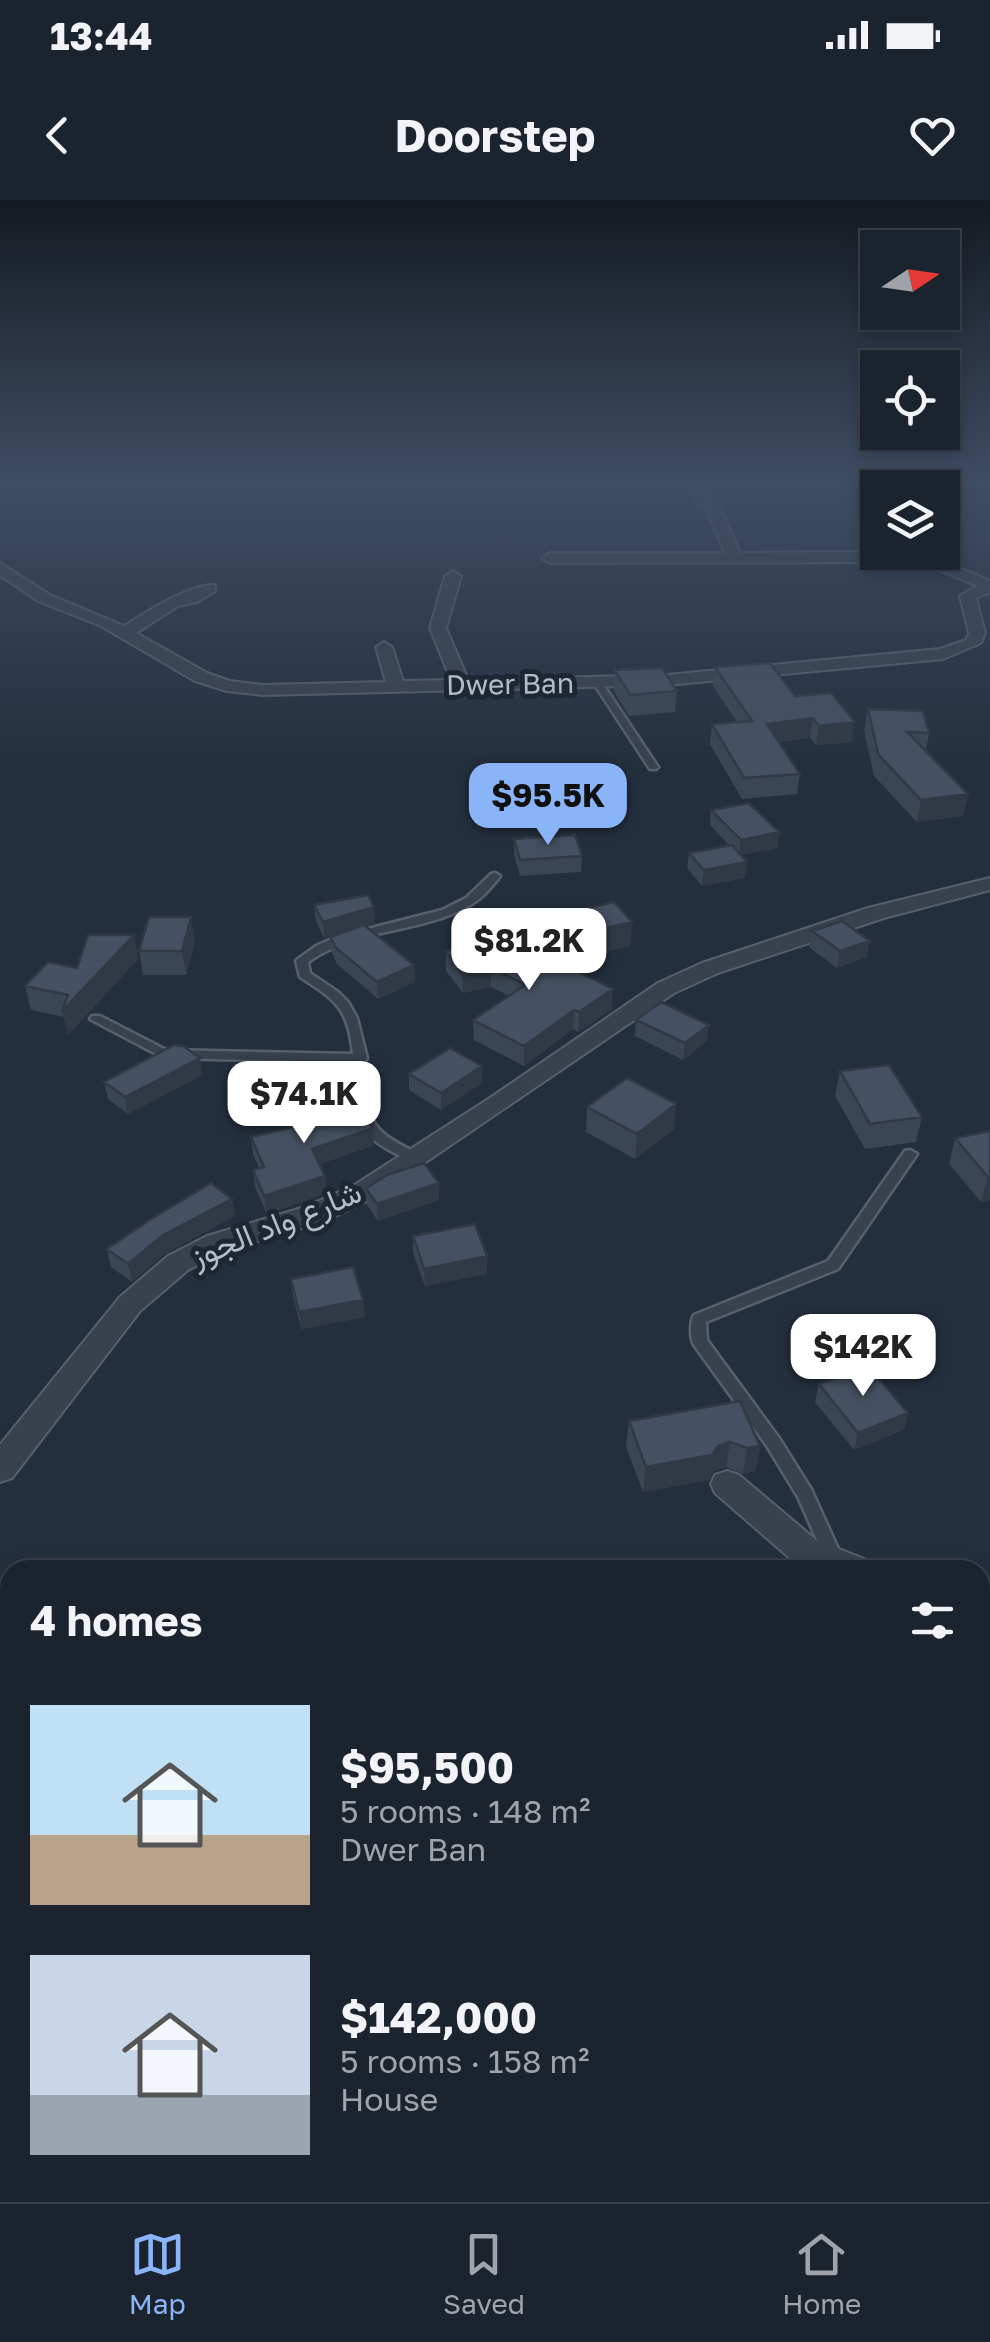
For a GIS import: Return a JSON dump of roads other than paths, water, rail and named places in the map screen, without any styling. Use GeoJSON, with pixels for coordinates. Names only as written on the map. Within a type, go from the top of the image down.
{"type":"FeatureCollection","features":[{"type":"Feature","properties":{"kind":"street","name":"Dwer Ban"},"geometry":{"type":"LineString","coordinates":[[14,577],[44,598],[125,634],[197,675],[234,687],[710,677],[955,652],[969,646],[976,636],[968,596],[990,586]]}},
{"type":"Feature","properties":{"kind":"street"},"geometry":{"type":"LineString","coordinates":[[453,577],[438,628],[462,684]]}},
{"type":"Feature","properties":{"kind":"street"},"geometry":{"type":"LineString","coordinates":[[125,634],[173,602],[209,588]]}},
{"type":"Feature","properties":{"kind":"street"},"geometry":{"type":"LineString","coordinates":[[384,647],[396,686]]}},
{"type":"Feature","properties":{"kind":"street","name":"شارع واد الجوز"},"geometry":{"type":"LineString","coordinates":[[0,1469],[128,1308],[160,1275],[217,1243],[340,1204],[416,1158],[666,988],[710,968],[876,913],[990,884]]}},
{"type":"Feature","properties":{"kind":"street"},"geometry":{"type":"LineString","coordinates":[[727,1484],[804,1550],[830,1560]]}},
{"type":"Feature","properties":{"kind":"lane"},"geometry":{"type":"LineString","coordinates":[[597,682],[653,767]]}},
{"type":"Feature","properties":{"kind":"lane"},"geometry":{"type":"LineString","coordinates":[[416,1158],[376,1136],[363,1115],[361,1058],[348,1010],[339,998],[304,974],[302,961],[332,942],[417,921],[469,902],[496,876]]}},
{"type":"Feature","properties":{"kind":"lane"},"geometry":{"type":"LineString","coordinates":[[96,1019],[164,1054],[361,1058]]}},
{"type":"Feature","properties":{"kind":"lane"},"geometry":{"type":"LineString","coordinates":[[842,1560],[773,1442],[699,1341],[698,1318],[833,1265],[910,1154]]}}]}
